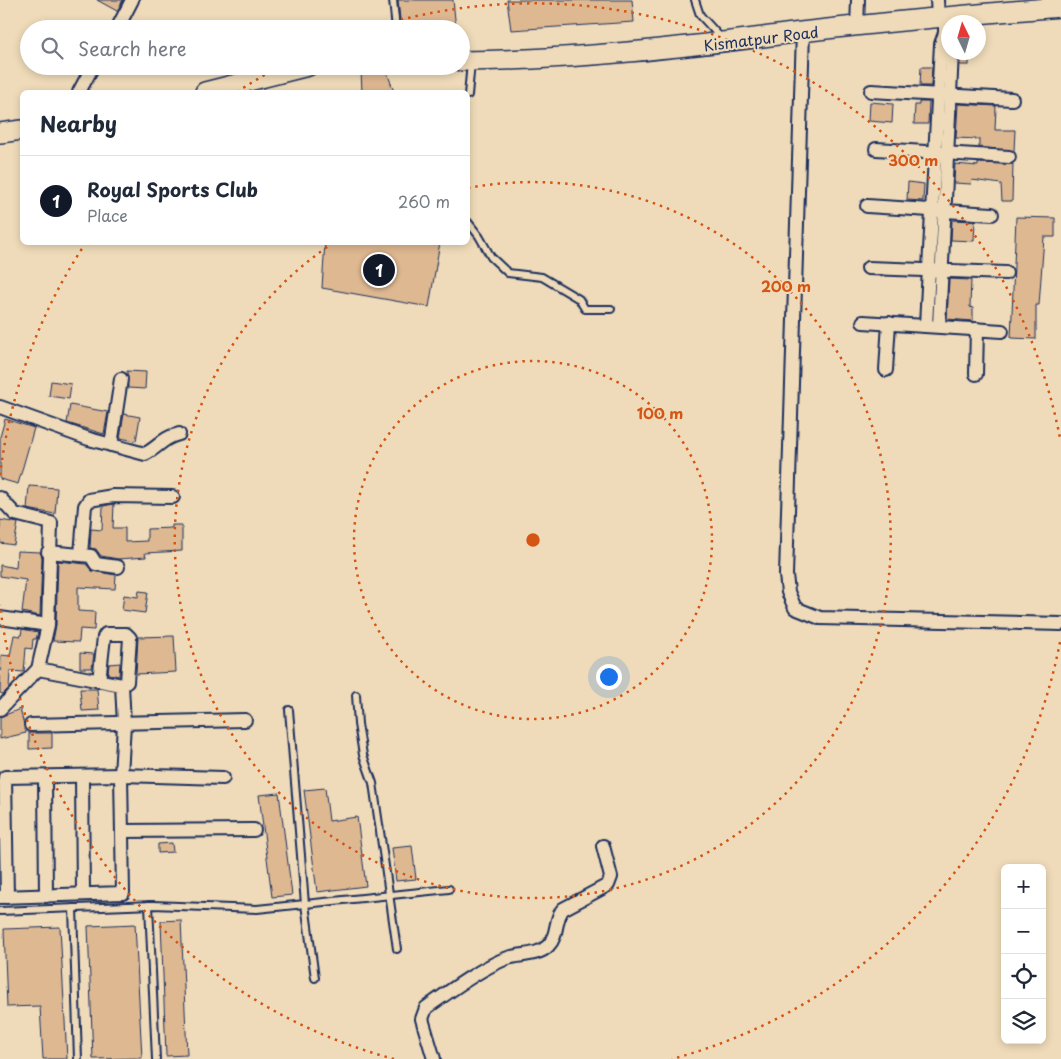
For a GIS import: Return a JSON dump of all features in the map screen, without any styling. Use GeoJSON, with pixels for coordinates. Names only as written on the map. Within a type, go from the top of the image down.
{"type":"FeatureCollection","features":[{"type":"Feature","properties":{"kind":"street"},"geometry":{"type":"LineString","coordinates":[[122,20],[132,0]]}},
{"type":"Feature","properties":{"kind":"street"},"geometry":{"type":"LineString","coordinates":[[858,0],[858,27]]}},
{"type":"Feature","properties":{"kind":"street","name":"Kismatpur Road"},"geometry":{"type":"LineString","coordinates":[[986,16],[1061,6]]}},
{"type":"Feature","properties":{"kind":"street","name":"Kismatpur Road"},"geometry":{"type":"LineString","coordinates":[[470,61],[602,54],[725,43],[802,32],[941,21]]}},
{"type":"Feature","properties":{"kind":"street"},"geometry":{"type":"LineString","coordinates":[[802,32],[786,565],[788,592],[795,608],[820,618],[1061,624]]}},
{"type":"Feature","properties":{"kind":"street"},"geometry":{"type":"LineString","coordinates":[[932,326],[942,153],[944,96],[942,60]]}},
{"type":"Feature","properties":{"kind":"street"},"geometry":{"type":"LineString","coordinates":[[944,96],[951,60]]}},
{"type":"Feature","properties":{"kind":"street"},"geometry":{"type":"LineString","coordinates":[[80,90],[88,75]]}},
{"type":"Feature","properties":{"kind":"street"},"geometry":{"type":"LineString","coordinates":[[213,90],[272,75]]}},
{"type":"Feature","properties":{"kind":"street"},"geometry":{"type":"LineString","coordinates":[[871,91],[1012,99]]}},
{"type":"Feature","properties":{"kind":"street"},"geometry":{"type":"LineString","coordinates":[[0,133],[20,130]]}},
{"type":"Feature","properties":{"kind":"street"},"geometry":{"type":"LineString","coordinates":[[876,149],[1009,157]]}},
{"type":"Feature","properties":{"kind":"street"},"geometry":{"type":"LineString","coordinates":[[867,206],[992,214]]}},
{"type":"Feature","properties":{"kind":"street"},"geometry":{"type":"LineString","coordinates":[[868,268],[1006,273]]}},
{"type":"Feature","properties":{"kind":"street"},"geometry":{"type":"LineString","coordinates":[[863,322],[1002,331]]}},
{"type":"Feature","properties":{"kind":"street"},"geometry":{"type":"LineString","coordinates":[[886,370],[889,323]]}},
{"type":"Feature","properties":{"kind":"street"},"geometry":{"type":"LineString","coordinates":[[976,374],[977,329]]}},
{"type":"Feature","properties":{"kind":"street"},"geometry":{"type":"LineString","coordinates":[[111,445],[121,379]]}},
{"type":"Feature","properties":{"kind":"street"},"geometry":{"type":"LineString","coordinates":[[0,407],[111,445],[145,454],[154,450],[167,436],[179,434]]}},
{"type":"Feature","properties":{"kind":"street"},"geometry":{"type":"LineString","coordinates":[[81,554],[85,506],[89,500],[113,496],[174,497]]}},
{"type":"Feature","properties":{"kind":"street"},"geometry":{"type":"LineString","coordinates":[[0,498],[15,514],[51,523],[48,552],[48,625],[38,669],[0,709]]}},
{"type":"Feature","properties":{"kind":"street"},"geometry":{"type":"LineString","coordinates":[[48,552],[91,556],[96,564],[118,567]]}},
{"type":"Feature","properties":{"kind":"street"},"geometry":{"type":"LineString","coordinates":[[0,618],[48,625]]}},
{"type":"Feature","properties":{"kind":"street"},"geometry":{"type":"LineString","coordinates":[[38,669],[99,681],[122,685],[128,682],[130,638],[126,634],[106,634],[104,637],[99,681]]}},
{"type":"Feature","properties":{"kind":"street"},"geometry":{"type":"LineString","coordinates":[[122,685],[124,724],[121,775],[123,893],[3,897],[5,776],[121,775],[223,778]]}},
{"type":"Feature","properties":{"kind":"street"},"geometry":{"type":"LineString","coordinates":[[31,725],[245,720]]}},
{"type":"Feature","properties":{"kind":"street"},"geometry":{"type":"LineString","coordinates":[[82,776],[83,894]]}},
{"type":"Feature","properties":{"kind":"street"},"geometry":{"type":"LineString","coordinates":[[45,777],[46,896]]}},
{"type":"Feature","properties":{"kind":"street"},"geometry":{"type":"LineString","coordinates":[[122,832],[254,830]]}},
{"type":"Feature","properties":{"kind":"street"},"geometry":{"type":"LineString","coordinates":[[434,1059],[422,1019],[426,1008],[505,959],[540,952],[547,948],[553,940],[557,929],[558,914],[563,909],[608,885],[611,876],[604,846]]}},
{"type":"Feature","properties":{"kind":"lane"},"geometry":{"type":"LineString","coordinates":[[394,0],[395,20]]}},
{"type":"Feature","properties":{"kind":"lane"},"geometry":{"type":"LineString","coordinates":[[695,0],[700,15],[725,43]]}},
{"type":"Feature","properties":{"kind":"lane"},"geometry":{"type":"LineString","coordinates":[[467,75],[468,90]]}},
{"type":"Feature","properties":{"kind":"lane"},"geometry":{"type":"LineString","coordinates":[[470,225],[491,257],[508,273],[542,277],[579,299],[585,309],[611,309]]}},
{"type":"Feature","properties":{"kind":"lane"},"geometry":{"type":"LineString","coordinates":[[356,695],[363,755],[373,783],[391,895],[397,949]]}},
{"type":"Feature","properties":{"kind":"lane"},"geometry":{"type":"LineString","coordinates":[[289,710],[305,904],[315,978]]}},
{"type":"Feature","properties":{"kind":"lane"},"geometry":{"type":"LineString","coordinates":[[0,911],[149,905],[257,909],[449,889]]}},
{"type":"Feature","properties":{"kind":"lane"},"geometry":{"type":"LineString","coordinates":[[149,905],[156,1059]]}},
{"type":"Feature","properties":{"kind":"lane"},"geometry":{"type":"LineString","coordinates":[[73,908],[78,1059]]}},
{"type":"Feature","properties":{"kind":"building"},"geometry":{"type":"Polygon","coordinates":[[[97,0],[123,0],[117,11],[97,0]]]}},
{"type":"Feature","properties":{"kind":"building"},"geometry":{"type":"Polygon","coordinates":[[[398,0],[453,0],[455,20],[400,20],[398,0]]]}},
{"type":"Feature","properties":{"kind":"building"},"geometry":{"type":"Polygon","coordinates":[[[507,0],[632,0],[634,22],[511,30],[507,0]]]}},
{"type":"Feature","properties":{"kind":"building"},"geometry":{"type":"Polygon","coordinates":[[[960,60],[969,60],[969,65],[960,65],[960,60]]]}},
{"type":"Feature","properties":{"kind":"building"},"geometry":{"type":"Polygon","coordinates":[[[921,67],[932,67],[931,86],[920,86],[921,67]]]}},
{"type":"Feature","properties":{"kind":"building"},"geometry":{"type":"Polygon","coordinates":[[[361,75],[388,75],[393,90],[362,90],[361,75]]]}},
{"type":"Feature","properties":{"kind":"building"},"geometry":{"type":"Polygon","coordinates":[[[870,102],[893,104],[892,123],[869,121],[870,102]]]}},
{"type":"Feature","properties":{"kind":"building"},"geometry":{"type":"Polygon","coordinates":[[[919,102],[929,102],[928,124],[914,124],[915,105],[919,105],[919,102]]]}},
{"type":"Feature","properties":{"kind":"building"},"geometry":{"type":"Polygon","coordinates":[[[958,104],[996,106],[995,130],[1015,130],[1014,151],[979,147],[979,139],[956,138],[958,104]]]}},
{"type":"Feature","properties":{"kind":"building"},"geometry":{"type":"Polygon","coordinates":[[[978,163],[1013,164],[1012,201],[1002,201],[1001,184],[972,180],[971,184],[954,183],[955,164],[978,166],[978,163]]]}},
{"type":"Feature","properties":{"kind":"building"},"geometry":{"type":"Polygon","coordinates":[[[908,182],[924,184],[923,201],[907,200],[908,182]]]}},
{"type":"Feature","properties":{"kind":"building"},"geometry":{"type":"Polygon","coordinates":[[[1016,217],[1055,218],[1055,237],[1044,237],[1039,305],[1036,305],[1036,339],[1011,338],[1016,217]]]}},
{"type":"Feature","properties":{"kind":"building"},"geometry":{"type":"Polygon","coordinates":[[[952,220],[975,221],[974,241],[951,240],[952,220]]]}},
{"type":"Feature","properties":{"kind":"building"},"geometry":{"type":"Polygon","coordinates":[[[325,245],[439,245],[429,307],[322,288],[325,245]]]}},
{"type":"Feature","properties":{"kind":"building"},"geometry":{"type":"Polygon","coordinates":[[[949,279],[971,280],[970,307],[973,308],[973,321],[947,319],[949,279]]]}},
{"type":"Feature","properties":{"kind":"building"},"geometry":{"type":"Polygon","coordinates":[[[127,371],[146,372],[145,389],[128,388],[127,371]]]}},
{"type":"Feature","properties":{"kind":"building"},"geometry":{"type":"Polygon","coordinates":[[[51,381],[71,384],[69,399],[49,396],[51,381]]]}},
{"type":"Feature","properties":{"kind":"building"},"geometry":{"type":"Polygon","coordinates":[[[70,405],[108,412],[104,434],[67,423],[70,405]]]}},
{"type":"Feature","properties":{"kind":"building"},"geometry":{"type":"Polygon","coordinates":[[[124,414],[140,417],[136,441],[120,438],[124,414]]]}},
{"type":"Feature","properties":{"kind":"building"},"geometry":{"type":"Polygon","coordinates":[[[5,419],[34,428],[18,484],[0,479],[0,437],[5,419]]]}},
{"type":"Feature","properties":{"kind":"building"},"geometry":{"type":"Polygon","coordinates":[[[29,486],[57,488],[55,514],[27,509],[29,486]]]}},
{"type":"Feature","properties":{"kind":"building"},"geometry":{"type":"Polygon","coordinates":[[[114,504],[113,528],[125,528],[125,542],[147,541],[147,529],[172,528],[172,525],[182,525],[182,551],[145,553],[146,557],[118,559],[101,556],[96,549],[90,548],[91,529],[102,530],[103,506],[114,504]]]}},
{"type":"Feature","properties":{"kind":"building"},"geometry":{"type":"Polygon","coordinates":[[[0,520],[18,523],[14,545],[0,543],[0,520]]]}},
{"type":"Feature","properties":{"kind":"building"},"geometry":{"type":"Polygon","coordinates":[[[17,551],[40,552],[42,557],[40,616],[22,612],[26,580],[0,576],[0,565],[16,568],[17,551]]]}},
{"type":"Feature","properties":{"kind":"building"},"geometry":{"type":"Polygon","coordinates":[[[58,561],[86,564],[92,571],[116,575],[115,589],[78,587],[78,611],[95,612],[94,630],[80,629],[79,642],[53,641],[56,625],[58,561]]]}},
{"type":"Feature","properties":{"kind":"building"},"geometry":{"type":"Polygon","coordinates":[[[139,591],[148,592],[145,613],[122,610],[124,595],[138,597],[139,591]]]}},
{"type":"Feature","properties":{"kind":"building"},"geometry":{"type":"Polygon","coordinates":[[[22,629],[38,632],[36,639],[33,639],[32,649],[26,648],[24,672],[10,671],[9,688],[3,694],[0,693],[1,655],[10,656],[14,635],[21,636],[22,629]]]}},
{"type":"Feature","properties":{"kind":"building"},"geometry":{"type":"Polygon","coordinates":[[[174,636],[176,672],[136,674],[138,637],[174,636]]]}},
{"type":"Feature","properties":{"kind":"building"},"geometry":{"type":"Polygon","coordinates":[[[80,653],[94,654],[92,668],[80,668],[80,653]]]}},
{"type":"Feature","properties":{"kind":"building"},"geometry":{"type":"Polygon","coordinates":[[[120,663],[119,676],[108,674],[109,664],[120,663]]]}},
{"type":"Feature","properties":{"kind":"building"},"geometry":{"type":"Polygon","coordinates":[[[80,689],[97,689],[99,710],[82,711],[80,689]]]}},
{"type":"Feature","properties":{"kind":"building"},"geometry":{"type":"Polygon","coordinates":[[[20,709],[26,733],[0,739],[0,717],[20,709]]]}},
{"type":"Feature","properties":{"kind":"building"},"geometry":{"type":"Polygon","coordinates":[[[29,733],[52,733],[52,748],[29,749],[29,733]]]}},
{"type":"Feature","properties":{"kind":"building"},"geometry":{"type":"Polygon","coordinates":[[[325,788],[329,821],[357,817],[366,886],[317,892],[304,790],[325,788]]]}},
{"type":"Feature","properties":{"kind":"building"},"geometry":{"type":"Polygon","coordinates":[[[279,793],[292,895],[272,897],[259,795],[279,793]]]}},
{"type":"Feature","properties":{"kind":"building"},"geometry":{"type":"Polygon","coordinates":[[[172,843],[173,852],[158,853],[158,844],[172,843]]]}},
{"type":"Feature","properties":{"kind":"building"},"geometry":{"type":"Polygon","coordinates":[[[412,846],[416,879],[396,881],[392,848],[412,846]]]}},
{"type":"Feature","properties":{"kind":"building"},"geometry":{"type":"Polygon","coordinates":[[[181,920],[187,1055],[166,1056],[161,921],[181,920]]]}},
{"type":"Feature","properties":{"kind":"building"},"geometry":{"type":"Polygon","coordinates":[[[135,924],[142,1058],[93,1059],[88,926],[135,924]]]}},
{"type":"Feature","properties":{"kind":"building"},"geometry":{"type":"Polygon","coordinates":[[[60,927],[67,1059],[43,1059],[40,1006],[7,1007],[4,929],[60,927]]]}},
{"type":"Feature","properties":{"kind":"place","name":"Royal Sports Club"},"geometry":{"type":"Point","coordinates":[379,270]}}]}
